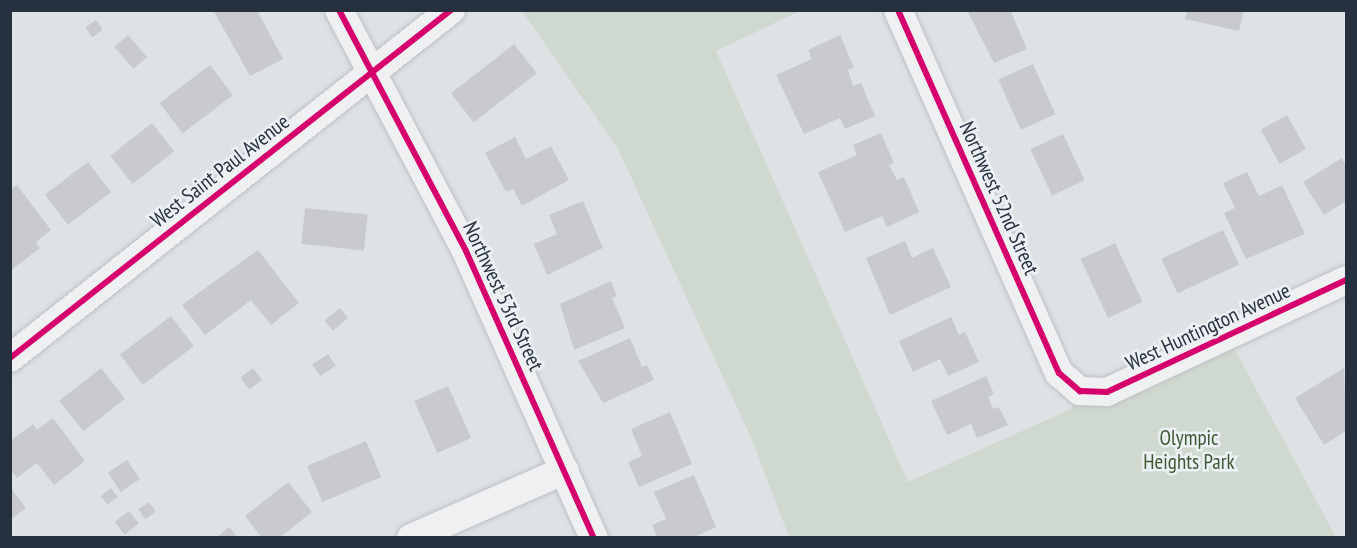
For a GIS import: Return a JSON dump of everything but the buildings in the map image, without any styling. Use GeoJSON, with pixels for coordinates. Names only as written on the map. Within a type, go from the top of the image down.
{"type":"FeatureCollection","features":[{"type":"Feature","properties":{"kind":"street","name":"Northwest 53rd Street"},"geometry":{"type":"LineString","coordinates":[[339,10],[466,251],[594,537]]}},
{"type":"Feature","properties":{"kind":"street","name":"West Saint Paul Avenue"},"geometry":{"type":"LineString","coordinates":[[10,358],[451,10]]}},
{"type":"Feature","properties":{"kind":"street","name":"Northwest 52nd Street"},"geometry":{"type":"LineString","coordinates":[[898,10],[1059,373],[1080,391]]}},
{"type":"Feature","properties":{"kind":"street","name":"West Huntington Avenue"},"geometry":{"type":"LineString","coordinates":[[1080,391],[1107,392],[1347,280]]}},
{"type":"Feature","properties":{"kind":"street"},"geometry":{"type":"LineString","coordinates":[[411,537],[565,471]]}},
{"type":"Feature","properties":{"kind":"green space","name":"Olympic Heights Park"},"geometry":{"type":"Polygon","coordinates":[[[522,11],[800,11],[716,51],[908,482],[1071,409],[1080,391],[1227,335],[1336,537],[789,537],[752,440],[618,149],[522,11]]]}},
{"type":"Feature","properties":{"kind":"cycle path"},"geometry":{"type":"LineString","coordinates":[[339,10],[466,251],[594,538]]}},
{"type":"Feature","properties":{"kind":"cycle path"},"geometry":{"type":"LineString","coordinates":[[10,358],[451,10]]}},
{"type":"Feature","properties":{"kind":"cycle path"},"geometry":{"type":"LineString","coordinates":[[898,10],[1059,373],[1080,391],[1107,392],[1346,280]]}}]}
